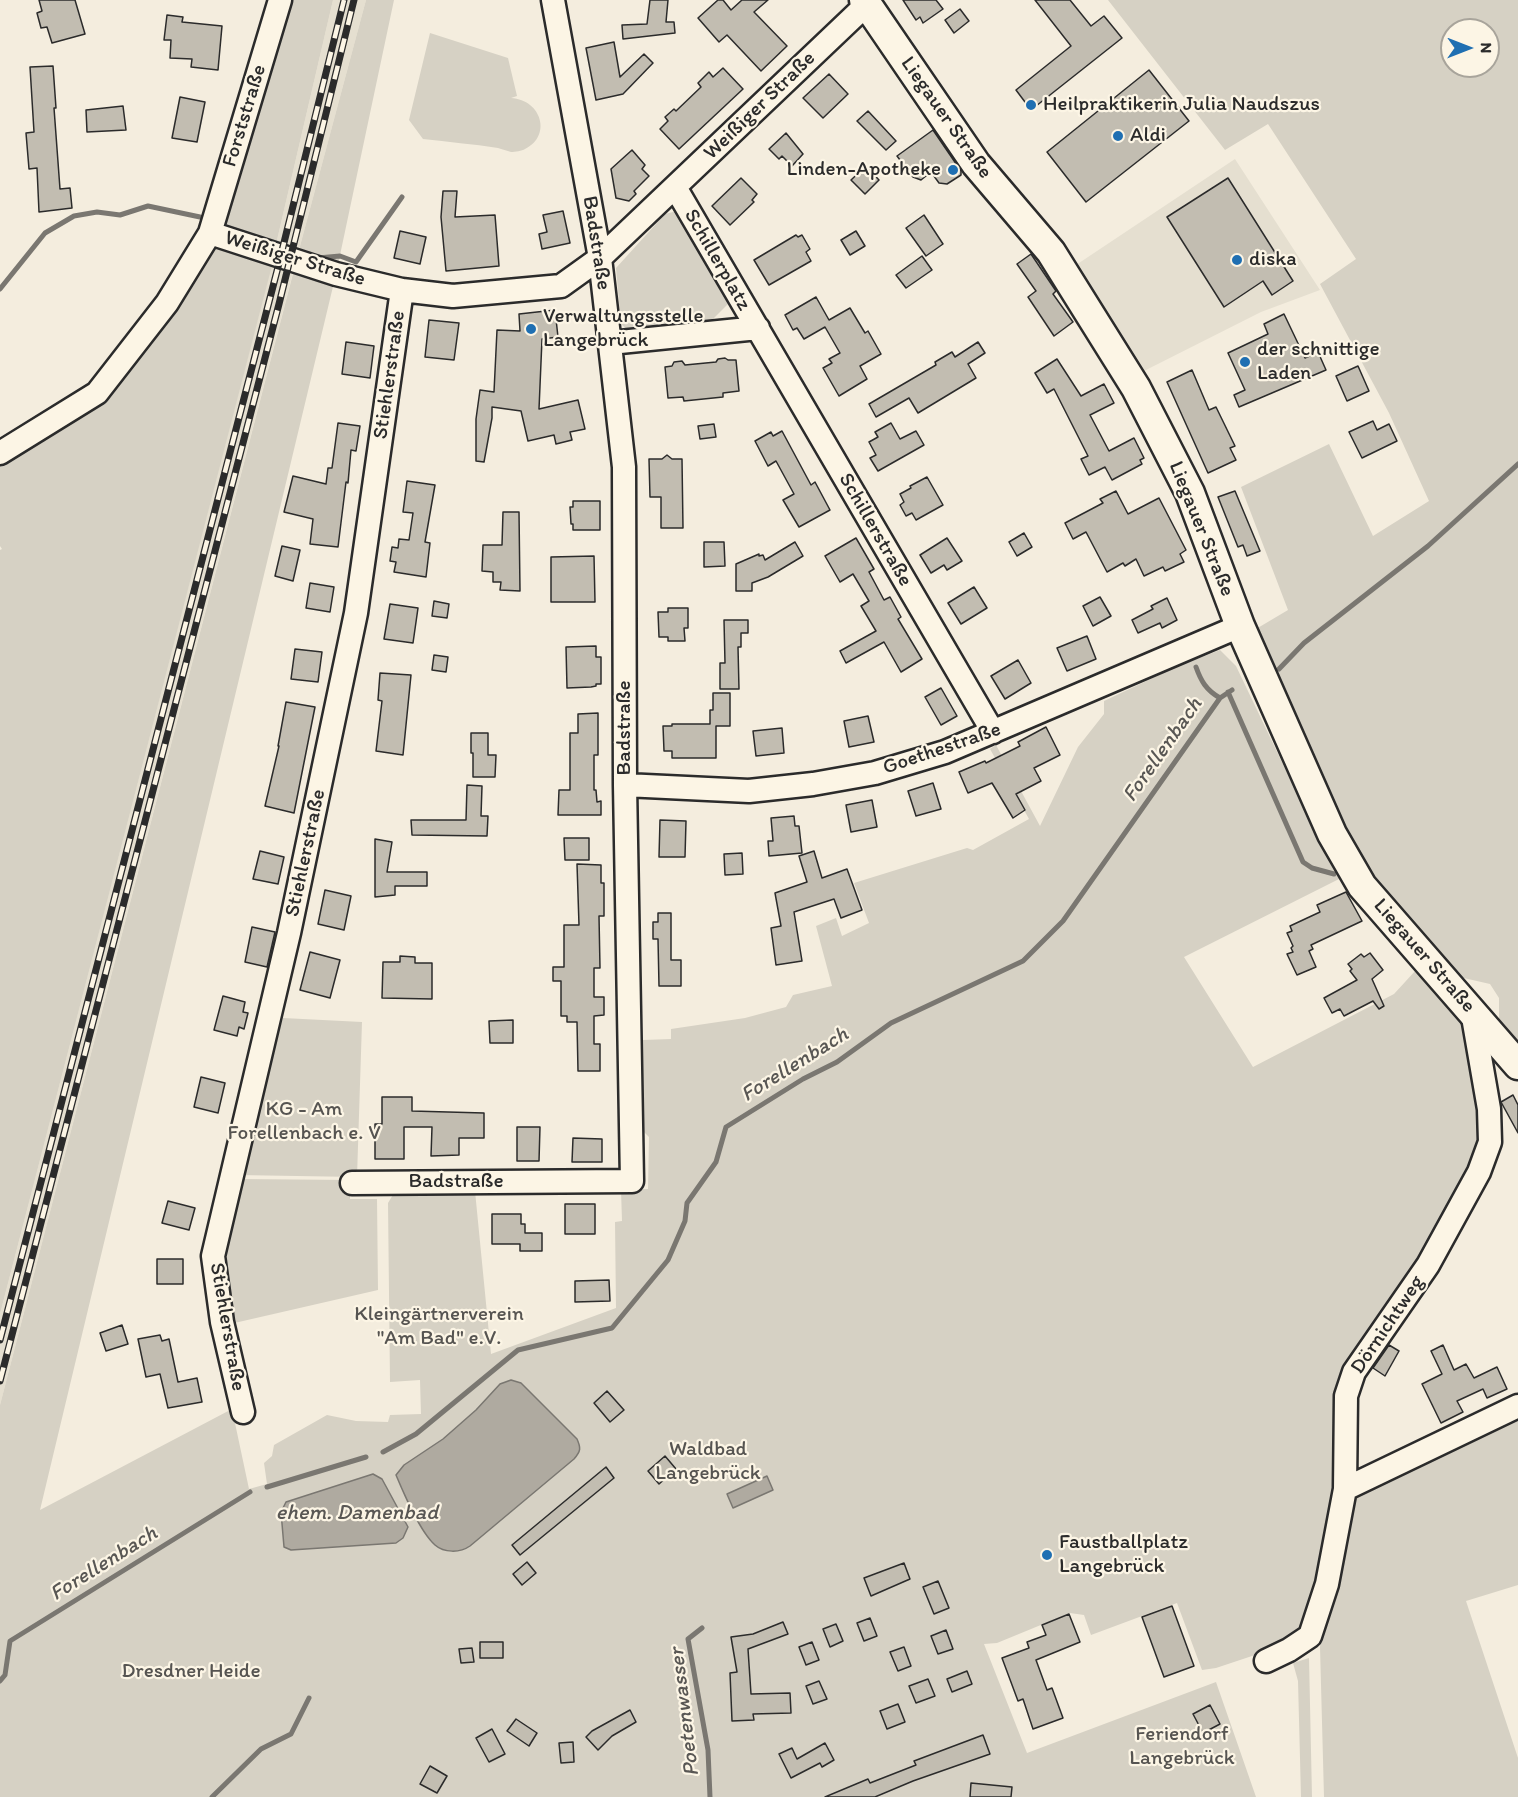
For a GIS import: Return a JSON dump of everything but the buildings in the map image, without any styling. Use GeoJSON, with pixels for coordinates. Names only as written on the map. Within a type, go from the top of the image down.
{"type":"FeatureCollection","features":[{"type":"Feature","properties":{"kind":"main road","name":"Liegauer Straße"},"geometry":{"type":"LineString","coordinates":[[866,2],[976,164],[1051,252],[1123,365],[1190,493],[1240,626],[1332,834],[1362,886],[1518,1065]]}},
{"type":"Feature","properties":{"kind":"street","name":"Forststraße"},"geometry":{"type":"LineString","coordinates":[[210,233],[280,0]]}},
{"type":"Feature","properties":{"kind":"street","name":"Badstraße"},"geometry":{"type":"LineString","coordinates":[[352,1183],[632,1181],[625,785],[624,467],[600,258],[553,0]]}},
{"type":"Feature","properties":{"kind":"street","name":"Weißiger Straße"},"geometry":{"type":"LineString","coordinates":[[0,453],[97,393],[167,303],[210,233],[336,274],[402,290],[453,296],[561,286],[600,258],[866,2]]}},
{"type":"Feature","properties":{"kind":"street","name":"Schillerplatz"},"geometry":{"type":"LineString","coordinates":[[610,343],[758,328],[675,187]]}},
{"type":"Feature","properties":{"kind":"street","name":"Stiehlerstraße"},"geometry":{"type":"LineString","coordinates":[[243,1412],[222,1322],[213,1256],[289,933],[356,614],[402,290]]}},
{"type":"Feature","properties":{"kind":"street","name":"Schillerstraße"},"geometry":{"type":"LineString","coordinates":[[758,328],[993,732]]}},
{"type":"Feature","properties":{"kind":"street","name":"Goethestraße"},"geometry":{"type":"LineString","coordinates":[[625,785],[748,791],[813,784],[885,770],[945,752],[1240,626]]}},
{"type":"Feature","properties":{"kind":"street","name":"Dörnichtweg"},"geometry":{"type":"LineString","coordinates":[[1266,1661],[1310,1636],[1327,1584],[1345,1489],[1346,1396],[1354,1371],[1428,1265],[1479,1172],[1490,1142],[1489,1109],[1472,1011]]}},
{"type":"Feature","properties":{"kind":"street"},"geometry":{"type":"LineString","coordinates":[[1345,1489],[1518,1406]]}},
{"type":"Feature","properties":{"kind":"shaded area"},"geometry":{"type":"Polygon","coordinates":[[[333,0],[366,0],[296,261],[0,1405],[0,1314],[267,283],[333,0]]]}},
{"type":"Feature","properties":{"kind":"shaded area"},"geometry":{"type":"Polygon","coordinates":[[[1235,159],[1320,290],[1261,312],[1138,374],[1070,269],[1235,159]]]}},
{"type":"Feature","properties":{"kind":"green space"},"geometry":{"type":"Polygon","coordinates":[[[280,0],[333,0],[274,253],[296,261],[366,0],[394,0],[336,274],[40,1510],[232,1409],[249,1489],[267,1484],[264,1463],[272,1456],[274,1445],[327,1415],[356,1421],[388,1422],[390,1415],[421,1414],[420,1380],[390,1382],[388,1203],[394,1193],[475,1191],[491,1354],[616,1308],[615,1222],[622,1221],[621,1190],[648,1189],[649,1137],[643,1131],[643,1040],[671,1039],[671,1029],[745,1018],[786,1007],[793,995],[832,986],[816,926],[836,918],[842,936],[869,923],[854,883],[967,848],[973,850],[1029,819],[990,749],[996,745],[1040,826],[1078,747],[1104,714],[1104,701],[1176,667],[1220,650],[1236,666],[1324,850],[1343,877],[1184,957],[1253,1067],[1394,994],[1416,970],[1470,1030],[1483,1123],[1475,1167],[1410,1286],[1358,1352],[1338,1499],[1311,1611],[1299,1631],[1276,1648],[1216,1668],[1202,1670],[1177,1603],[1091,1635],[1084,1615],[1070,1613],[997,1643],[984,1644],[1027,1753],[1216,1682],[1256,1797],[0,1797],[0,1405],[296,262],[275,254],[0,1314],[0,550],[2,549],[0,546],[0,453],[97,393],[211,232],[280,0]]]}},
{"type":"Feature","properties":{"kind":"green space"},"geometry":{"type":"Polygon","coordinates":[[[1108,0],[1518,0],[1518,1049],[1499,1023],[1499,998],[1490,984],[1455,976],[1363,867],[1256,629],[1288,610],[1241,487],[1329,444],[1373,536],[1429,501],[1389,413],[1320,284],[1356,259],[1268,124],[1225,150],[1108,0]]]}},
{"type":"Feature","properties":{"kind":"green space"},"geometry":{"type":"Polygon","coordinates":[[[430,33],[508,58],[517,96],[511,98],[522,100],[530,105],[540,119],[539,136],[533,143],[524,150],[511,152],[498,148],[423,139],[409,120],[430,33]]]}},
{"type":"Feature","properties":{"kind":"green space"},"geometry":{"type":"Polygon","coordinates":[[[677,211],[728,304],[707,325],[631,333],[621,324],[616,268],[665,214],[677,211]]]}},
{"type":"Feature","properties":{"kind":"green space","name":"KG - Am Forellenbach e. V"},"geometry":{"type":"Polygon","coordinates":[[[283,1018],[362,1022],[357,1177],[237,1175],[283,1018]]]}},
{"type":"Feature","properties":{"kind":"green space"},"geometry":{"type":"Polygon","coordinates":[[[238,1179],[350,1180],[350,1199],[377,1199],[378,1290],[230,1324],[221,1242],[238,1179]]]}},
{"type":"Feature","properties":{"kind":"green space"},"geometry":{"type":"Polygon","coordinates":[[[1518,1413],[1518,1585],[1466,1601],[1518,1758],[1518,1797],[1324,1797],[1320,1647],[1324,1614],[1356,1491],[1518,1413]]]}},
{"type":"Feature","properties":{"kind":"green space"},"geometry":{"type":"Polygon","coordinates":[[[1309,1658],[1312,1797],[1301,1797],[1298,1681],[1293,1663],[1309,1658]]]}},
{"type":"Feature","properties":{"kind":"water"},"geometry":{"type":"Polygon","coordinates":[[[511,1380],[521,1383],[577,1439],[579,1452],[574,1459],[470,1546],[457,1551],[443,1550],[429,1539],[413,1512],[396,1475],[404,1465],[443,1439],[476,1410],[500,1384],[511,1380]]]}},
{"type":"Feature","properties":{"kind":"water","name":"ehem. Damenbad"},"geometry":{"type":"Polygon","coordinates":[[[373,1474],[382,1479],[408,1527],[403,1538],[396,1543],[291,1550],[284,1547],[281,1512],[286,1502],[373,1474]]]}},
{"type":"Feature","properties":{"kind":"water"},"geometry":{"type":"Polygon","coordinates":[[[767,1476],[773,1490],[733,1508],[727,1494],[767,1476]]]}},
{"type":"Feature","properties":{"kind":"waterway"},"geometry":{"type":"LineString","coordinates":[[318,258],[340,256],[356,262],[402,197]]}},
{"type":"Feature","properties":{"kind":"waterway"},"geometry":{"type":"LineString","coordinates":[[0,289],[45,233],[74,216],[97,212],[120,215],[148,206],[200,217]]}},
{"type":"Feature","properties":{"kind":"waterway","name":"Forellenbach"},"geometry":{"type":"LineString","coordinates":[[1279,669],[1304,643],[1428,546],[1518,464]]}},
{"type":"Feature","properties":{"kind":"waterway"},"geometry":{"type":"LineString","coordinates":[[1196,667],[1205,685],[1220,698]]}},
{"type":"Feature","properties":{"kind":"waterway","name":"Forellenbach"},"geometry":{"type":"LineString","coordinates":[[383,1452],[416,1434],[518,1350],[612,1328],[668,1260],[685,1221],[687,1203],[716,1162],[726,1127],[803,1079],[837,1062],[891,1023],[1023,961],[1063,921],[1220,698],[1232,690]]}},
{"type":"Feature","properties":{"kind":"waterway"},"geometry":{"type":"LineString","coordinates":[[1228,692],[1303,862],[1312,868],[1334,874]]}},
{"type":"Feature","properties":{"kind":"waterway","name":"Forellenbach"},"geometry":{"type":"LineString","coordinates":[[267,1487],[366,1457]]}},
{"type":"Feature","properties":{"kind":"waterway","name":"Forellenbach"},"geometry":{"type":"LineString","coordinates":[[0,1681],[5,1675],[10,1641],[250,1492]]}},
{"type":"Feature","properties":{"kind":"waterway","name":"Poetenwasser"},"geometry":{"type":"LineString","coordinates":[[702,1628],[688,1639],[708,1750],[710,1797]]}},
{"type":"Feature","properties":{"kind":"waterway"},"geometry":{"type":"LineString","coordinates":[[212,1797],[261,1749],[291,1734],[309,1698]]}},
{"type":"Feature","properties":{"kind":"railway"},"geometry":{"type":"LineString","coordinates":[[0,1340],[277,271],[344,0]]}},
{"type":"Feature","properties":{"kind":"railway"},"geometry":{"type":"LineString","coordinates":[[0,1381],[279,304],[354,0]]}},
{"type":"Feature","properties":{"kind":"place","name":"Heilpraktikerin Julia Naudszus"},"geometry":{"type":"Point","coordinates":[1031,105]}},
{"type":"Feature","properties":{"kind":"place","name":"Aldi"},"geometry":{"type":"Point","coordinates":[1118,136]}},
{"type":"Feature","properties":{"kind":"place","name":"Linden-Apotheke"},"geometry":{"type":"Point","coordinates":[953,170]}},
{"type":"Feature","properties":{"kind":"place","name":"diska"},"geometry":{"type":"Point","coordinates":[1237,260]}},
{"type":"Feature","properties":{"kind":"place","name":"Verwaltungsstelle Langebrück"},"geometry":{"type":"Point","coordinates":[531,329]}},
{"type":"Feature","properties":{"kind":"place","name":"der schnittige Laden"},"geometry":{"type":"Point","coordinates":[1245,362]}},
{"type":"Feature","properties":{"kind":"place","name":"Faustballplatz Langebrück"},"geometry":{"type":"Point","coordinates":[1047,1555]}},
{"type":"Feature","properties":{"kind":"park label","name":"Kleingärtnerverein \"Am Bad\" e.V."},"geometry":{"type":"Point","coordinates":[439,1327]}},
{"type":"Feature","properties":{"kind":"park label","name":"Waldbad Langebrück"},"geometry":{"type":"Point","coordinates":[708,1462]}},
{"type":"Feature","properties":{"kind":"park label","name":"Dresdner Heide"},"geometry":{"type":"Point","coordinates":[191,1672]}},
{"type":"Feature","properties":{"kind":"park label","name":"Feriendorf Langebrück"},"geometry":{"type":"Point","coordinates":[1182,1747]}}]}
